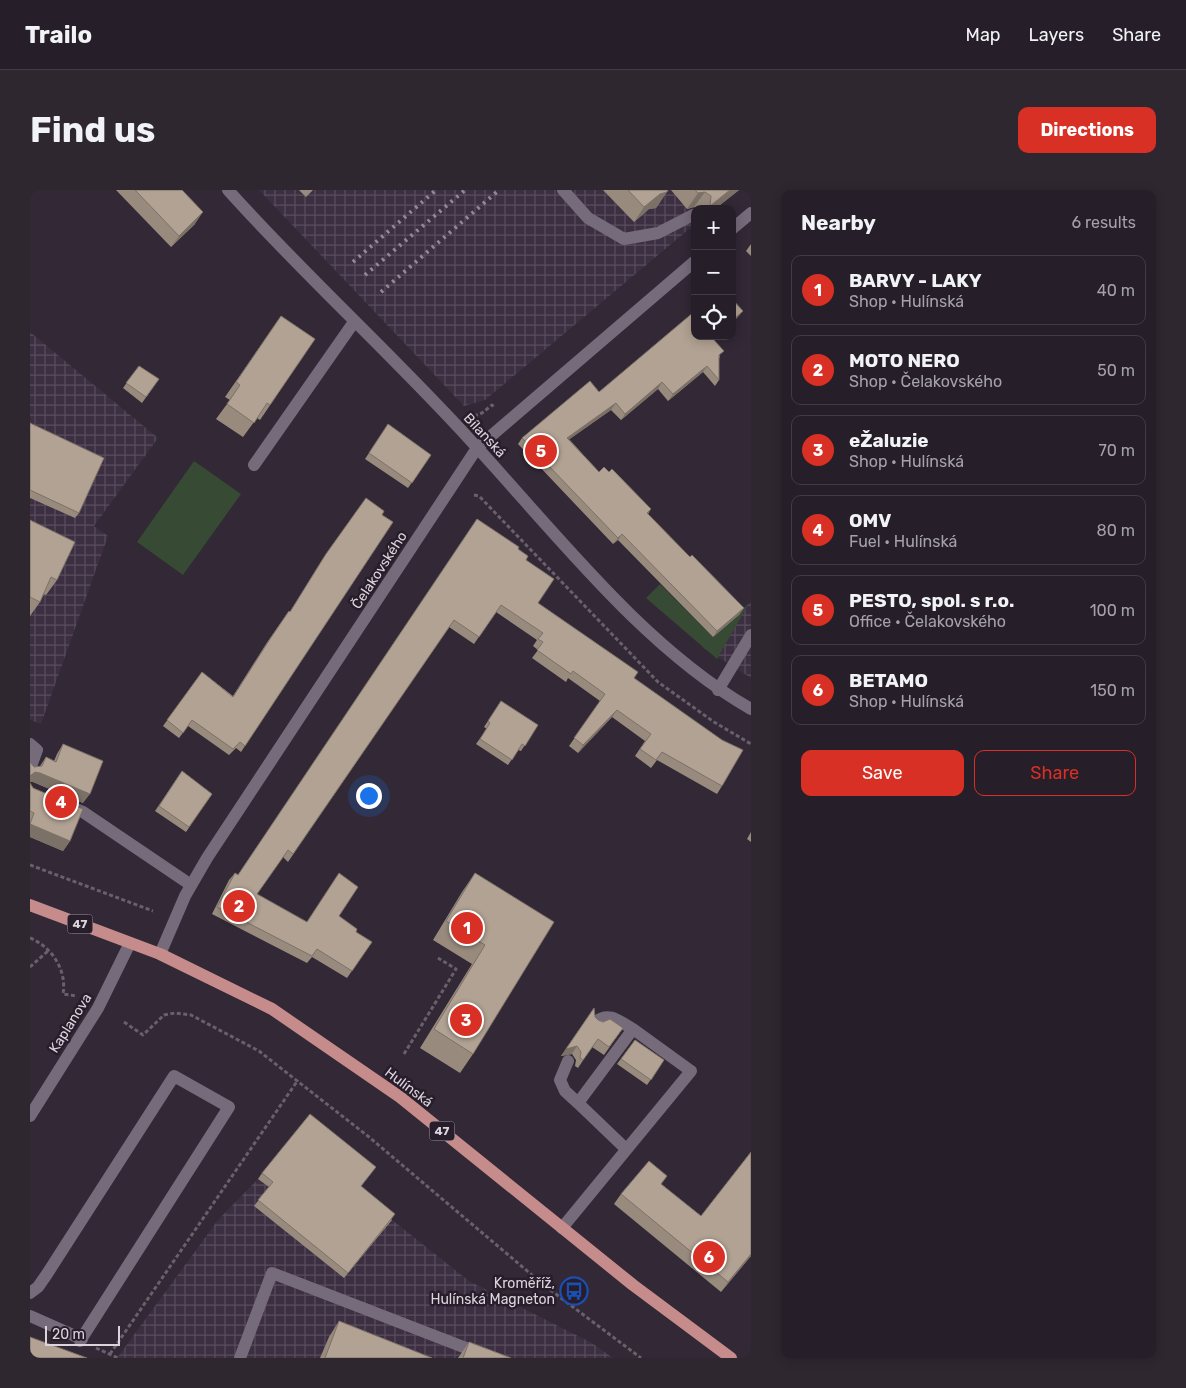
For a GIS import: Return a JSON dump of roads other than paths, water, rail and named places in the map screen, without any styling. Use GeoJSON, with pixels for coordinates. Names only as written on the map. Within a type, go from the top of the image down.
{"type":"FeatureCollection","features":[{"type":"Feature","properties":{"kind":"main road","name":"Hulínská"},"geometry":{"type":"LineString","coordinates":[[30,905],[160,954],[272,1009],[400,1097],[632,1286],[731,1358]]}},
{"type":"Feature","properties":{"kind":"street","name":"Bílanská"},"geometry":{"type":"LineString","coordinates":[[228,190],[282,250],[477,448],[540,518],[649,633],[718,690],[751,709]]}},
{"type":"Feature","properties":{"kind":"street"},"geometry":{"type":"LineString","coordinates":[[562,190],[588,218],[624,239],[658,233],[691,216]]}},
{"type":"Feature","properties":{"kind":"street"},"geometry":{"type":"LineString","coordinates":[[736,226],[751,213]]}},
{"type":"Feature","properties":{"kind":"street","name":"Čelakovského"},"geometry":{"type":"LineString","coordinates":[[160,954],[191,885],[477,448],[691,264]]}},
{"type":"Feature","properties":{"kind":"street"},"geometry":{"type":"LineString","coordinates":[[254,465],[354,322]]}},
{"type":"Feature","properties":{"kind":"street"},"geometry":{"type":"LineString","coordinates":[[718,690],[751,636]]}},
{"type":"Feature","properties":{"kind":"street"},"geometry":{"type":"LineString","coordinates":[[30,744],[37,750],[30,769]]}},
{"type":"Feature","properties":{"kind":"street"},"geometry":{"type":"LineString","coordinates":[[56,801],[82,812],[191,885]]}},
{"type":"Feature","properties":{"kind":"street","name":"Kaplanova"},"geometry":{"type":"LineString","coordinates":[[30,1116],[98,1008],[130,943]]}},
{"type":"Feature","properties":{"kind":"street"},"geometry":{"type":"LineString","coordinates":[[562,1228],[691,1071],[611,1017],[603,1016],[597,1021]]}},
{"type":"Feature","properties":{"kind":"street"},"geometry":{"type":"LineString","coordinates":[[578,1103],[632,1030]]}},
{"type":"Feature","properties":{"kind":"street"},"geometry":{"type":"LineString","coordinates":[[568,1061],[560,1080],[565,1091],[626,1150]]}},
{"type":"Feature","properties":{"kind":"street"},"geometry":{"type":"LineString","coordinates":[[30,1293],[38,1287],[47,1274],[174,1076],[230,1107],[81,1340],[30,1316]]}},
{"type":"Feature","properties":{"kind":"street"},"geometry":{"type":"LineString","coordinates":[[240,1358],[272,1273],[492,1358]]}},
{"type":"Feature","properties":{"kind":"railway"},"geometry":{"type":"LineString","coordinates":[[353,262],[436,190]]}},
{"type":"Feature","properties":{"kind":"railway"},"geometry":{"type":"LineString","coordinates":[[365,275],[465,190]]}},
{"type":"Feature","properties":{"kind":"railway"},"geometry":{"type":"LineString","coordinates":[[381,292],[499,190]]}},
{"type":"Feature","properties":{"kind":"place","name":"PESTO, spol. s r.o."},"geometry":{"type":"Point","coordinates":[541,451]}},
{"type":"Feature","properties":{"kind":"place","name":"OMV"},"geometry":{"type":"Point","coordinates":[61,802]}},
{"type":"Feature","properties":{"kind":"place","name":"MOTO NERO"},"geometry":{"type":"Point","coordinates":[239,906]}},
{"type":"Feature","properties":{"kind":"place","name":"BARVY - LAKY"},"geometry":{"type":"Point","coordinates":[467,928]}},
{"type":"Feature","properties":{"kind":"place","name":"eŽaluzie"},"geometry":{"type":"Point","coordinates":[466,1020]}},
{"type":"Feature","properties":{"kind":"place","name":"BETAMO"},"geometry":{"type":"Point","coordinates":[709,1257]}},
{"type":"Feature","properties":{"kind":"place","name":"Kroměříž, Hulínská Magneton"},"geometry":{"type":"Point","coordinates":[574,1291]}}]}
